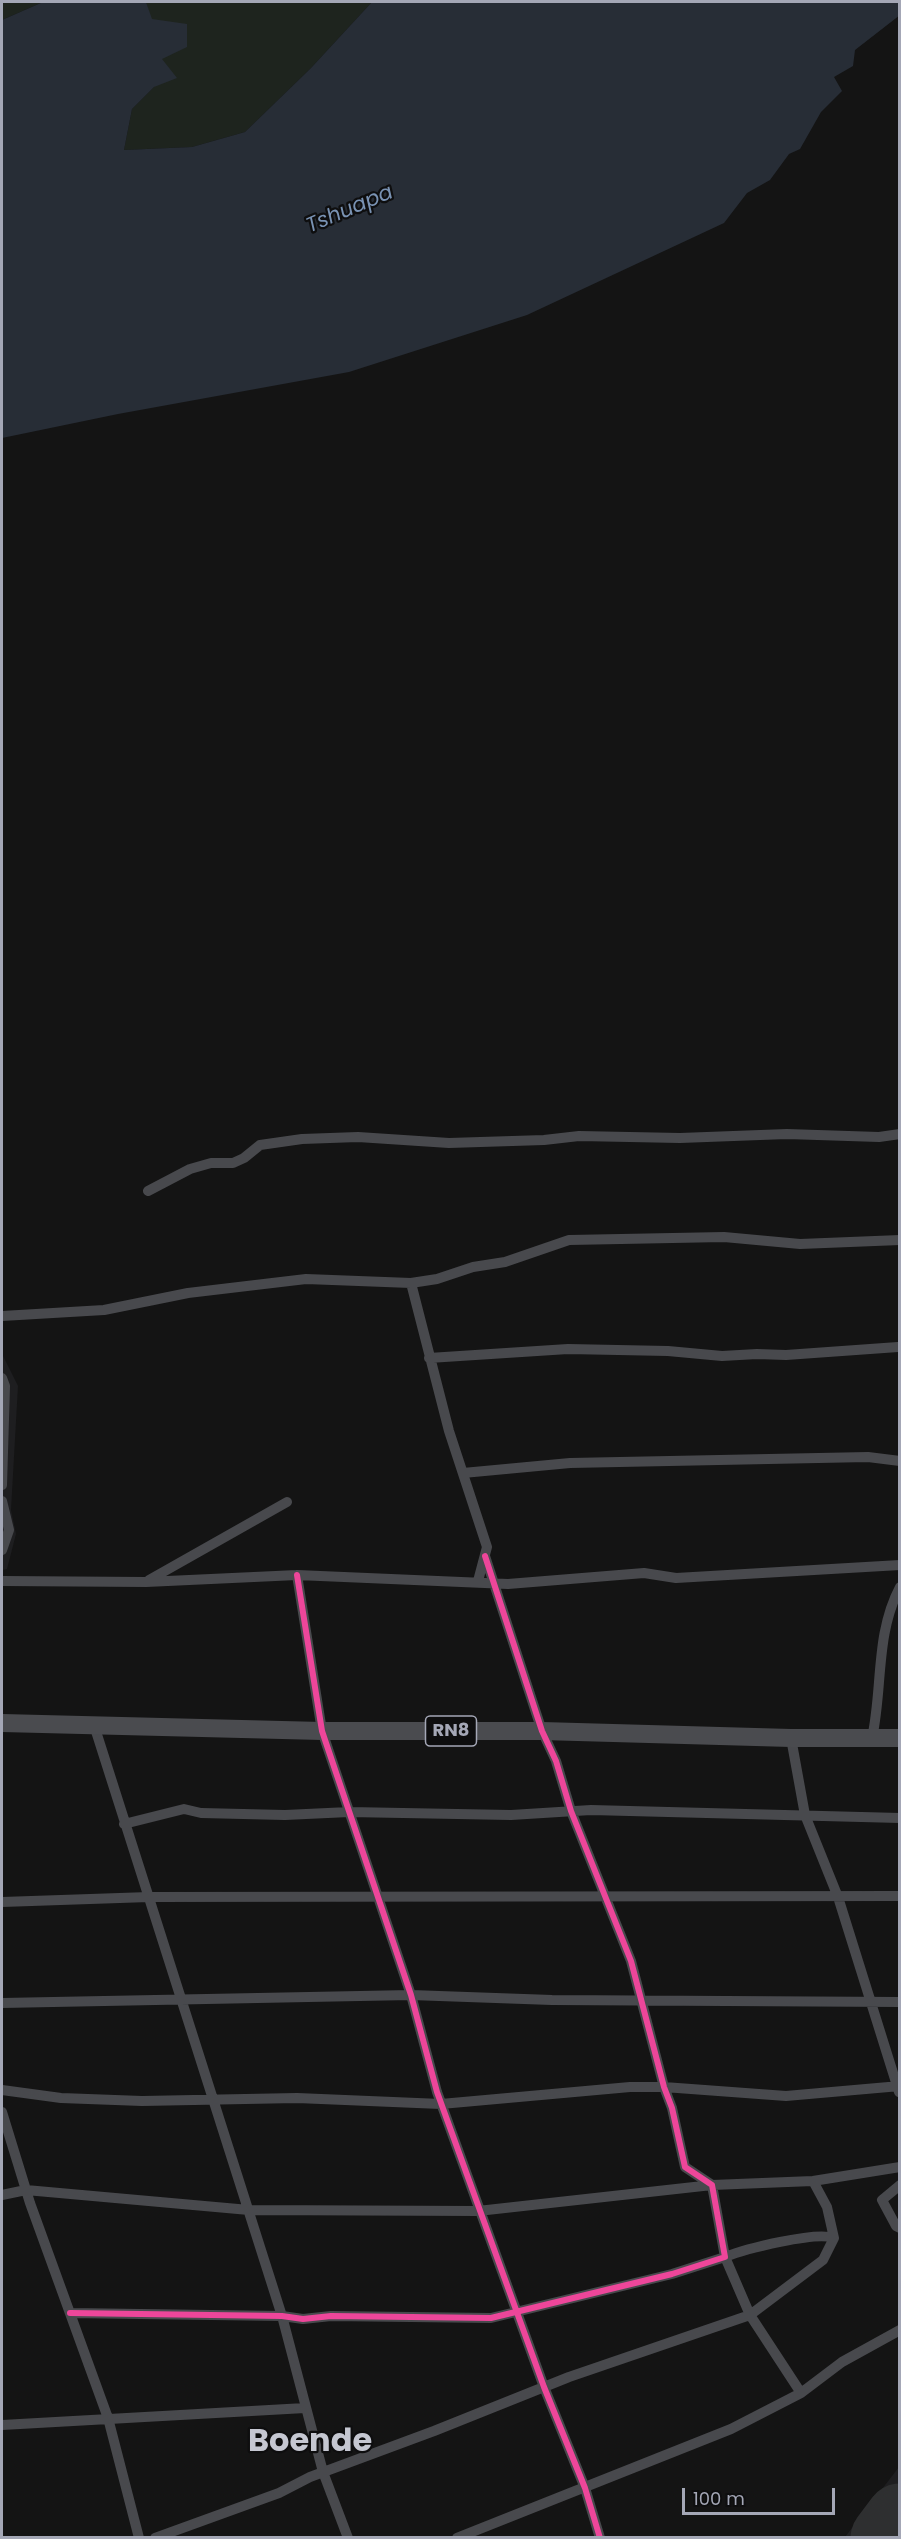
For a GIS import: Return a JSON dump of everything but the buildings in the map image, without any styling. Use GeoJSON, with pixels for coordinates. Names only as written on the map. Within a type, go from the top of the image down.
{"type":"FeatureCollection","features":[{"type":"Feature","properties":{"kind":"main road","name":"RN8"},"geometry":{"type":"LineString","coordinates":[[2,1723],[322,1731],[542,1731],[900,1738]]}},
{"type":"Feature","properties":{"kind":"street"},"geometry":{"type":"LineString","coordinates":[[148,1191],[190,1169],[211,1163],[233,1163],[244,1158],[260,1145],[302,1139],[358,1137],[449,1143],[544,1140],[579,1136],[879,1137],[900,1134]]}},
{"type":"Feature","properties":{"kind":"street"},"geometry":{"type":"LineString","coordinates":[[2,1316],[104,1310],[188,1293],[306,1279],[411,1283],[437,1279],[473,1267],[505,1262],[569,1240],[724,1237],[800,1244],[900,1240]]}},
{"type":"Feature","properties":{"kind":"street"},"geometry":{"type":"LineString","coordinates":[[411,1283],[429,1358],[487,1547],[478,1581]]}},
{"type":"Feature","properties":{"kind":"street"},"geometry":{"type":"LineString","coordinates":[[429,1358],[568,1349],[768,1356],[899,1348]]}},
{"type":"Feature","properties":{"kind":"street"},"geometry":{"type":"LineString","coordinates":[[2,1378],[5,1396],[2,1485]]}},
{"type":"Feature","properties":{"kind":"street"},"geometry":{"type":"LineString","coordinates":[[463,1473],[570,1463],[868,1457],[900,1461]]}},
{"type":"Feature","properties":{"kind":"street"},"geometry":{"type":"LineString","coordinates":[[2,1501],[9,1530],[2,1550]]}},
{"type":"Feature","properties":{"kind":"street"},"geometry":{"type":"LineString","coordinates":[[146,1582],[287,1502]]}},
{"type":"Feature","properties":{"kind":"street"},"geometry":{"type":"LineString","coordinates":[[485,1556],[542,1731],[556,1761],[571,1811],[631,1961],[664,2087],[672,2108],[685,2167],[712,2185],[725,2257],[750,2315],[801,2393]]}},
{"type":"Feature","properties":{"kind":"street"},"geometry":{"type":"LineString","coordinates":[[2,1581],[146,1582],[297,1575],[508,1584],[644,1573],[676,1578],[900,1565]]}},
{"type":"Feature","properties":{"kind":"street"},"geometry":{"type":"LineString","coordinates":[[297,1575],[322,1731],[411,1995],[441,2104],[478,2211],[544,2387],[585,2488],[600,2538]]}},
{"type":"Feature","properties":{"kind":"street"},"geometry":{"type":"LineString","coordinates":[[872,1738],[878,1714],[883,1633],[892,1601],[900,1587]]}},
{"type":"Feature","properties":{"kind":"street"},"geometry":{"type":"LineString","coordinates":[[94,1725],[282,2316],[323,2472],[348,2538]]}},
{"type":"Feature","properties":{"kind":"street"},"geometry":{"type":"LineString","coordinates":[[2,2090],[61,2098],[130,2101],[297,2098],[441,2104],[630,2087],[664,2087],[786,2096],[899,2088],[838,1897],[805,1815],[791,1737]]}},
{"type":"Feature","properties":{"kind":"street"},"geometry":{"type":"LineString","coordinates":[[124,1824],[184,1809],[201,1812],[285,1815],[349,1812],[510,1815],[591,1809],[900,1818]]}},
{"type":"Feature","properties":{"kind":"street"},"geometry":{"type":"LineString","coordinates":[[2,1902],[149,1898],[900,1896]]}},
{"type":"Feature","properties":{"kind":"street"},"geometry":{"type":"LineString","coordinates":[[2,2003],[411,1995],[552,2000],[900,2002]]}},
{"type":"Feature","properties":{"kind":"street"},"geometry":{"type":"LineString","coordinates":[[2,2112],[26,2190],[108,2418],[139,2538]]}},
{"type":"Feature","properties":{"kind":"street"},"geometry":{"type":"LineString","coordinates":[[2,2195],[26,2190],[249,2210],[478,2211],[712,2185],[813,2181],[900,2167]]}},
{"type":"Feature","properties":{"kind":"street"},"geometry":{"type":"LineString","coordinates":[[155,2538],[279,2493],[323,2472],[544,2387],[750,2315],[823,2260],[834,2238],[827,2207],[813,2181]]}},
{"type":"Feature","properties":{"kind":"street"},"geometry":{"type":"LineString","coordinates":[[900,2185],[882,2200],[896,2226],[900,2228]]}},
{"type":"Feature","properties":{"kind":"street"},"geometry":{"type":"LineString","coordinates":[[70,2313],[282,2316],[303,2319],[331,2316],[491,2318],[672,2274],[790,2240],[814,2237],[834,2238]]}},
{"type":"Feature","properties":{"kind":"street"},"geometry":{"type":"LineString","coordinates":[[457,2538],[731,2429],[801,2393],[842,2362],[900,2330]]}},
{"type":"Feature","properties":{"kind":"street"},"geometry":{"type":"LineString","coordinates":[[2,2425],[305,2409]]}},
{"type":"Feature","properties":{"kind":"shaded area"},"geometry":{"type":"Polygon","coordinates":[[[2,2],[43,2],[2,20],[2,2]]]}},
{"type":"Feature","properties":{"kind":"shaded area"},"geometry":{"type":"Polygon","coordinates":[[[146,2],[372,2],[311,68],[245,132],[192,147],[124,150],[132,109],[154,87],[162,59],[146,2]]]}},
{"type":"Feature","properties":{"kind":"shaded area"},"geometry":{"type":"Polygon","coordinates":[[[2,1354],[18,1386],[11,1510],[16,1534],[7,1569],[2,1570],[2,1354]]]}},
{"type":"Feature","properties":{"kind":"shaded area"},"geometry":{"type":"Polygon","coordinates":[[[899,2467],[899,2537],[845,2537],[899,2467]]]}},
{"type":"Feature","properties":{"kind":"water","name":"Tshuapa"},"geometry":{"type":"Polygon","coordinates":[[[43,2],[146,2],[152,19],[187,24],[187,47],[162,59],[177,78],[154,87],[132,109],[124,150],[192,147],[245,132],[311,68],[372,2],[899,2],[900,15],[855,50],[853,66],[834,77],[842,91],[821,112],[800,149],[789,154],[770,180],[747,193],[724,223],[527,315],[349,372],[118,414],[2,438],[2,20],[43,2]]]}},
{"type":"Feature","properties":{"kind":"runway"},"geometry":{"type":"LineString","coordinates":[[885,2538],[900,2518]]}},
{"type":"Feature","properties":{"kind":"cycle path"},"geometry":{"type":"LineString","coordinates":[[70,2313],[282,2316],[303,2319],[331,2316],[491,2318],[672,2274],[725,2257],[712,2185],[685,2167],[672,2108],[664,2087],[631,1961],[571,1811],[556,1761],[542,1731],[485,1556]]}},
{"type":"Feature","properties":{"kind":"cycle path"},"geometry":{"type":"LineString","coordinates":[[297,1575],[322,1731],[411,1995],[437,2092],[544,2387],[585,2488],[600,2538]]}},
{"type":"Feature","properties":{"kind":"district","name":"Boende"},"geometry":{"type":"Point","coordinates":[310,2443]}}]}
